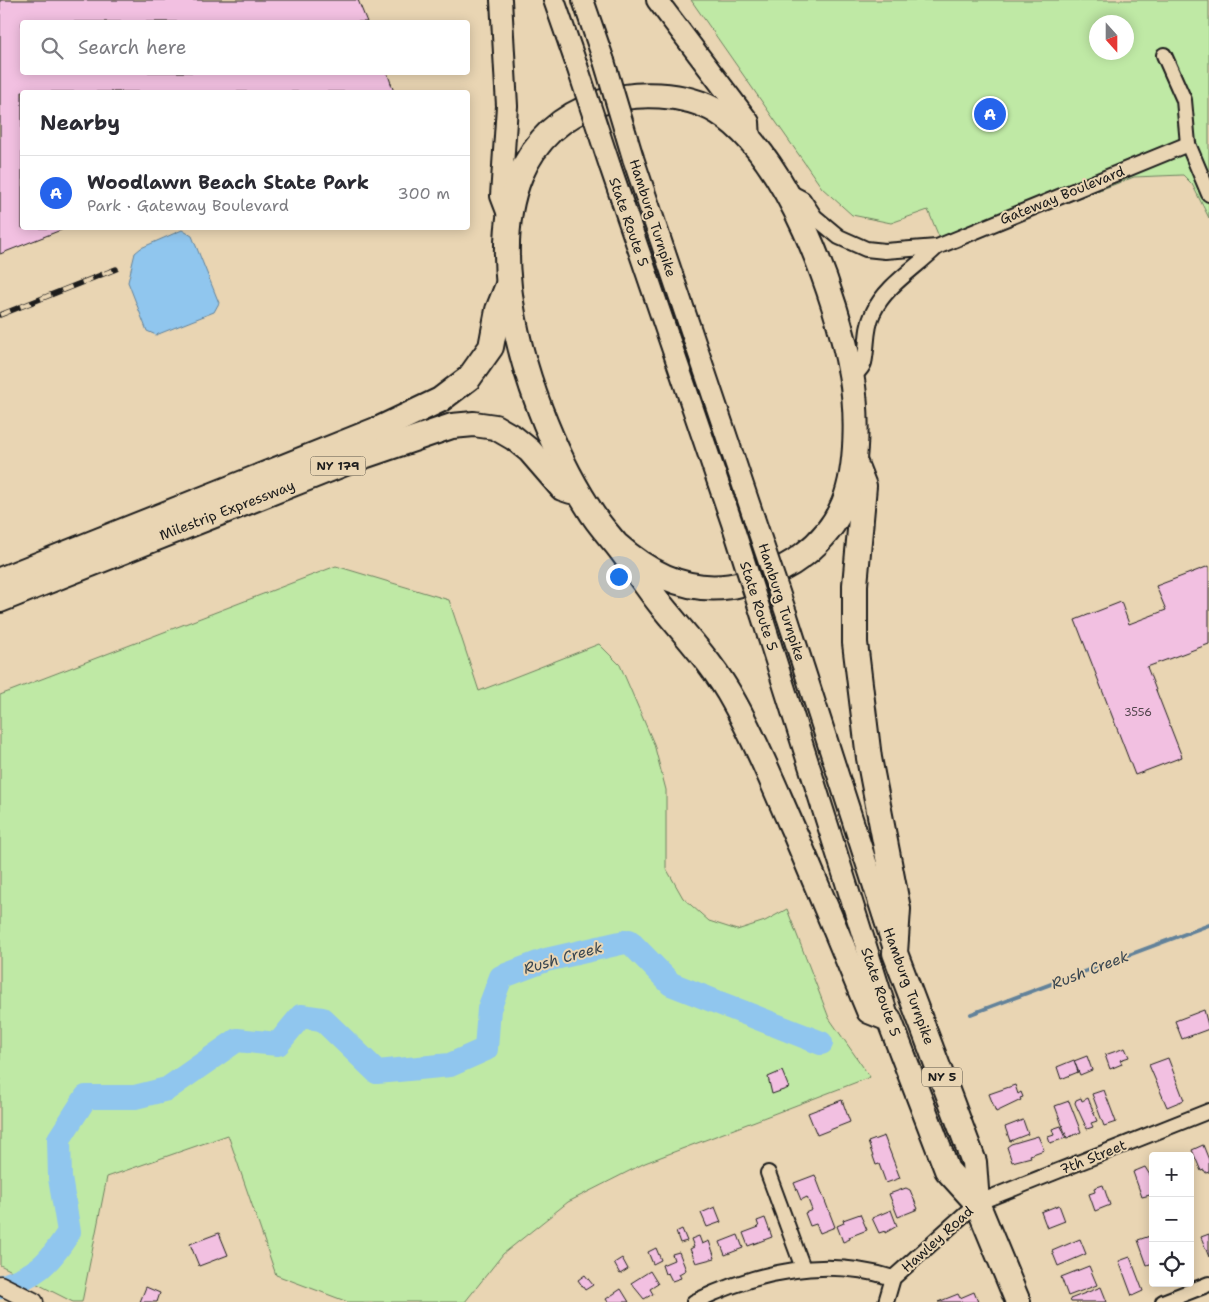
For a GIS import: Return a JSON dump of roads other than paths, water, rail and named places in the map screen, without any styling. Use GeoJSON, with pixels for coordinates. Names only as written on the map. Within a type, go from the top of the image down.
{"type":"FeatureCollection","features":[{"type":"Feature","properties":{"kind":"highway"},"geometry":{"type":"LineString","coordinates":[[616,545],[640,566],[664,577],[692,586],[736,586],[761,579],[804,556],[824,534],[845,501],[854,459],[855,435],[852,378],[841,330],[827,284],[805,231],[784,189],[750,140],[722,114],[689,100],[633,96],[600,103],[574,115],[537,147],[524,166],[514,188],[509,217],[507,254],[509,284],[522,358],[532,390],[562,461],[580,494],[616,545],[662,606],[709,662],[733,699],[765,765],[870,1011],[889,1019]]}},
{"type":"Feature","properties":{"kind":"highway","name":"Milestrip Expressway"},"geometry":{"type":"LineString","coordinates":[[0,580],[381,428],[440,400],[468,378],[491,348],[498,310],[509,284]]}},
{"type":"Feature","properties":{"kind":"highway","name":"Milestrip Expressway"},"geometry":{"type":"LineString","coordinates":[[0,600],[358,458],[452,426],[474,424],[495,427],[514,438],[530,451],[562,488],[580,494]]}},
{"type":"Feature","properties":{"kind":"highway"},"geometry":{"type":"LineString","coordinates":[[854,459],[864,486],[855,585],[855,643],[870,758],[898,909],[895,953]]}},
{"type":"Feature","properties":{"kind":"highway","name":"Hamburg Turnpike"},"geometry":{"type":"LineString","coordinates":[[895,953],[974,1162],[977,1203]]}},
{"type":"Feature","properties":{"kind":"highway","name":"State Route 5"},"geometry":{"type":"LineString","coordinates":[[889,1019],[947,1170],[977,1203]]}},
{"type":"Feature","properties":{"kind":"highway","name":"NY 5"},"geometry":{"type":"LineString","coordinates":[[977,1203],[1018,1302]]}},
{"type":"Feature","properties":{"kind":"main road"},"geometry":{"type":"LineString","coordinates":[[501,0],[507,106],[501,196],[509,217]]}},
{"type":"Feature","properties":{"kind":"main road","name":"State Route 5"},"geometry":{"type":"LineString","coordinates":[[554,0],[764,623],[889,1019]]}},
{"type":"Feature","properties":{"kind":"main road","name":"Hamburg Turnpike"},"geometry":{"type":"LineString","coordinates":[[583,0],[604,61],[633,158],[754,518],[895,953]]}},
{"type":"Feature","properties":{"kind":"main road"},"geometry":{"type":"LineString","coordinates":[[657,0],[749,122],[750,140]]}},
{"type":"Feature","properties":{"kind":"street"},"geometry":{"type":"LineString","coordinates":[[1164,55],[1184,100],[1188,144],[1209,194]]}},
{"type":"Feature","properties":{"kind":"street","name":"Gateway Boulevard"},"geometry":{"type":"LineString","coordinates":[[784,189],[803,199],[823,225],[839,237],[866,249],[885,251],[937,247],[1188,144]]}},
{"type":"Feature","properties":{"kind":"street","name":"Gateway Boulevard"},"geometry":{"type":"LineString","coordinates":[[852,378],[864,364],[866,330],[880,301],[900,278],[914,269],[937,247]]}},
{"type":"Feature","properties":{"kind":"street","name":"7th Street"},"geometry":{"type":"LineString","coordinates":[[977,1203],[1209,1111]]}},
{"type":"Feature","properties":{"kind":"street"},"geometry":{"type":"LineString","coordinates":[[768,1173],[803,1268]]}},
{"type":"Feature","properties":{"kind":"street","name":"Hawley Road"},"geometry":{"type":"LineString","coordinates":[[886,1302],[893,1278],[977,1203]]}},
{"type":"Feature","properties":{"kind":"street"},"geometry":{"type":"LineString","coordinates":[[694,1302],[748,1281],[803,1268],[832,1266],[870,1270],[893,1278]]}},
{"type":"Feature","properties":{"kind":"street"},"geometry":{"type":"LineString","coordinates":[[1163,1302],[1209,1284]]}},
{"type":"Feature","properties":{"kind":"street"},"geometry":{"type":"LineString","coordinates":[[0,1285],[32,1301]]}},
{"type":"Feature","properties":{"kind":"water"},"geometry":{"type":"Polygon","coordinates":[[[182,230],[192,236],[219,303],[214,312],[156,335],[147,331],[128,282],[135,253],[141,248],[182,230]]]}},
{"type":"Feature","properties":{"kind":"waterway","name":"Rush Creek"},"geometry":{"type":"LineString","coordinates":[[971,1014],[1209,925]]}},
{"type":"Feature","properties":{"kind":"waterway","name":"Rush Creek"},"geometry":{"type":"LineString","coordinates":[[0,1287],[33,1273],[48,1261],[69,1232],[60,1178],[59,1139],[86,1097],[135,1097],[167,1089],[237,1040],[278,1044],[301,1016],[322,1019],[377,1072],[450,1065],[486,1049],[489,1009],[501,977],[546,960],[629,941],[671,984],[821,1043]]}},
{"type":"Feature","properties":{"kind":"railway"},"geometry":{"type":"LineString","coordinates":[[0,315],[116,269]]}},
{"type":"Feature","properties":{"kind":"place","name":"Woodlawn Beach State Park"},"geometry":{"type":"Point","coordinates":[990,114]}}]}
